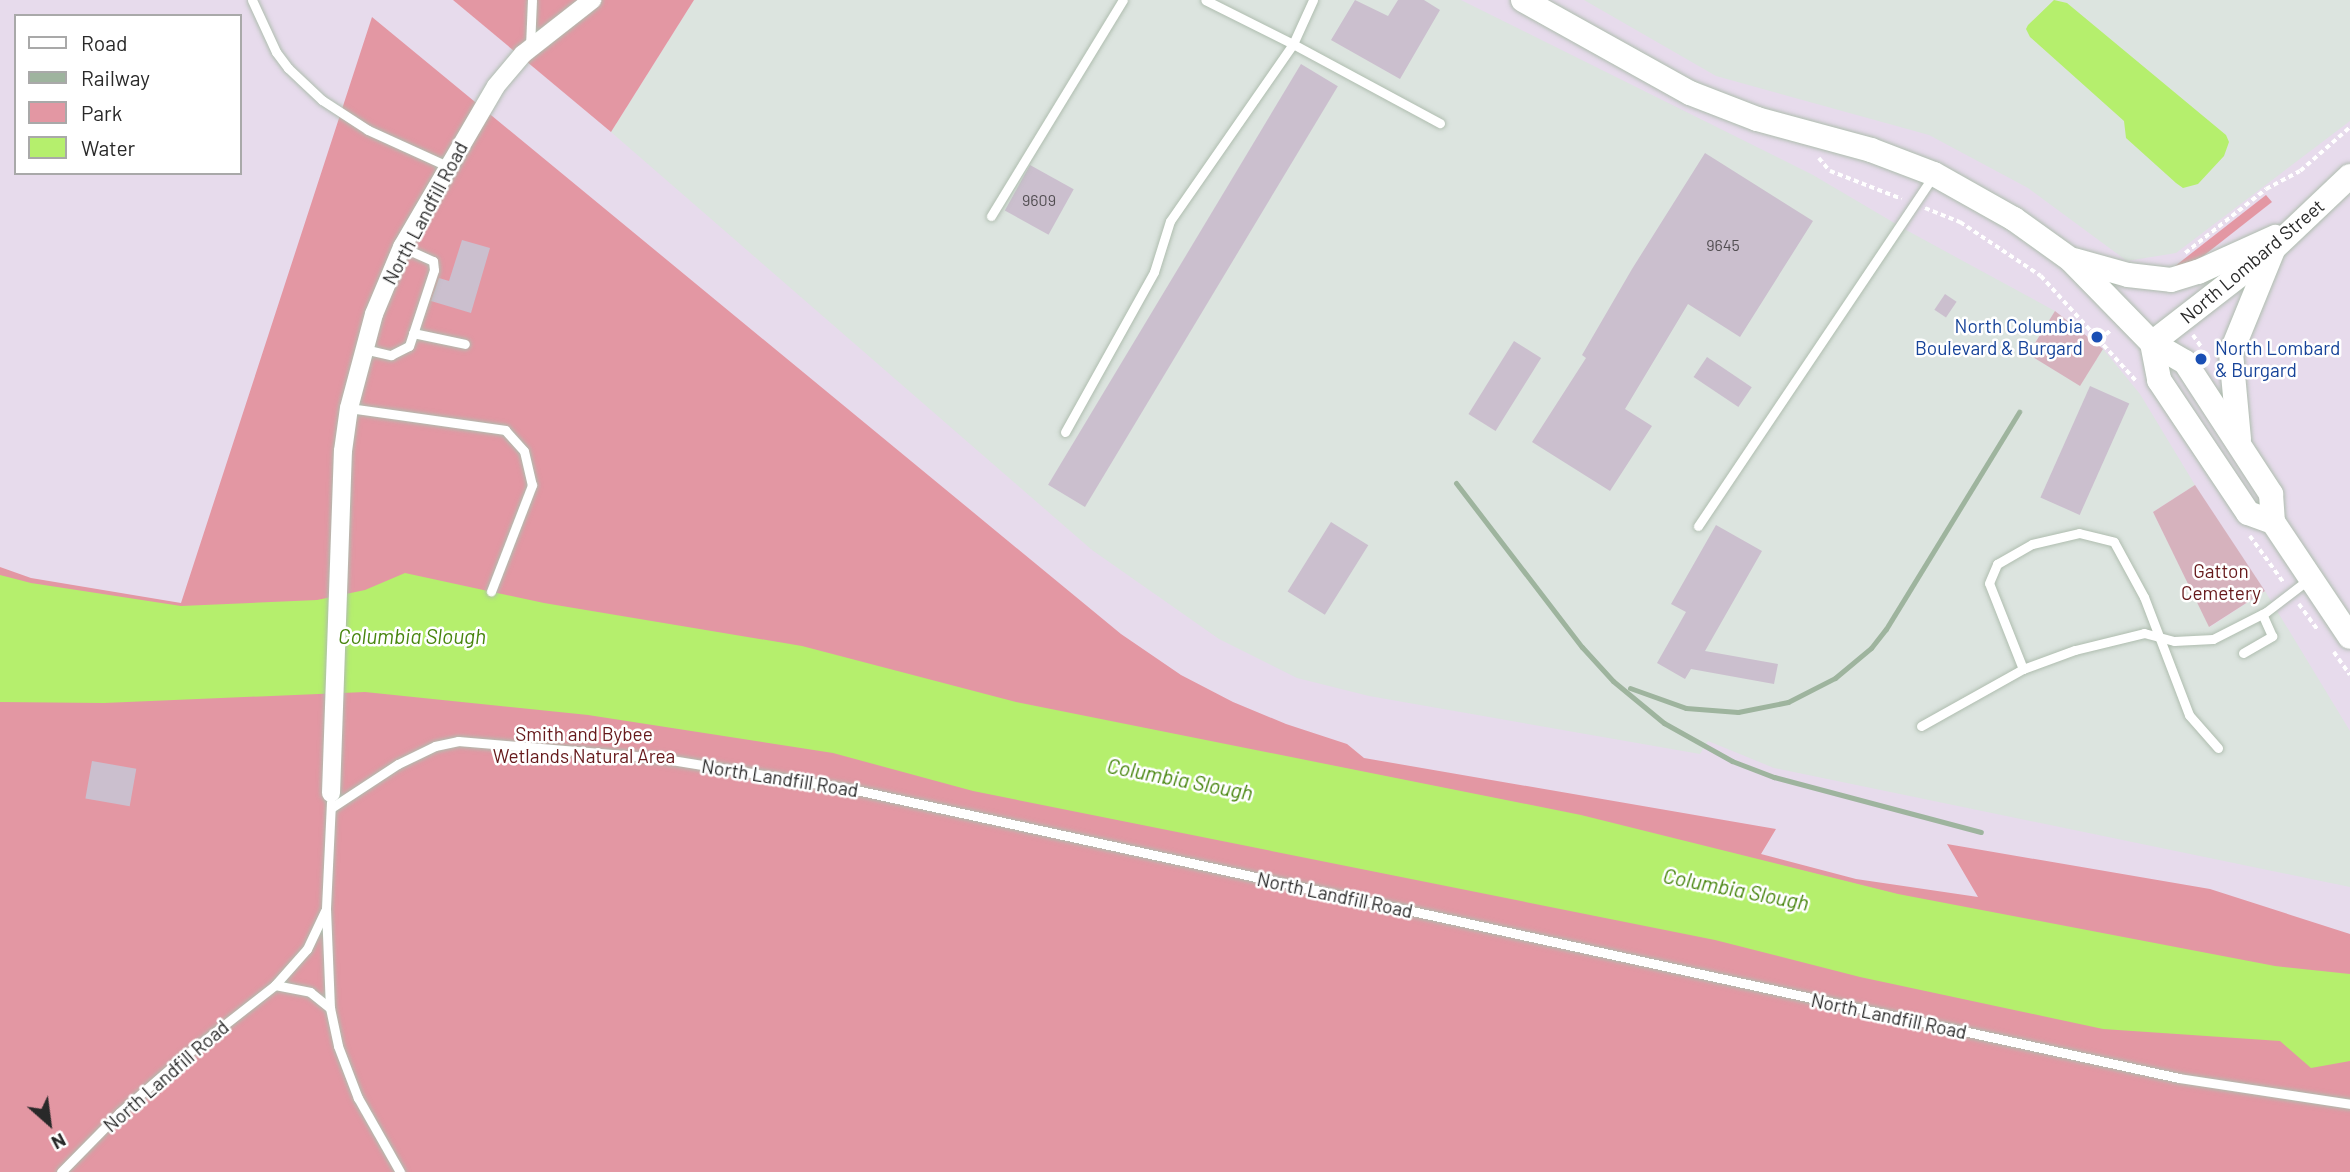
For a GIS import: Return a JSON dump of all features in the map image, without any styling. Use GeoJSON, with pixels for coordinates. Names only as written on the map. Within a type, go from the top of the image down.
{"type":"FeatureCollection","features":[{"type":"Feature","properties":{"kind":"main road"},"geometry":{"type":"LineString","coordinates":[[1523,0],[1669,83],[1720,106],[1798,131],[1871,150],[1934,174],[1997,208],[2071,260],[2152,343],[2185,362],[2272,494],[2273,522],[2350,637]]}},
{"type":"Feature","properties":{"kind":"main road","name":"North Lombard Street"},"geometry":{"type":"LineString","coordinates":[[2152,343],[2273,249],[2350,176]]}},
{"type":"Feature","properties":{"kind":"main road"},"geometry":{"type":"LineString","coordinates":[[2071,260],[2128,275],[2171,280],[2198,272],[2298,226]]}},
{"type":"Feature","properties":{"kind":"main road"},"geometry":{"type":"LineString","coordinates":[[2240,445],[2231,353],[2273,249]]}},
{"type":"Feature","properties":{"kind":"main road"},"geometry":{"type":"LineString","coordinates":[[2152,343],[2158,380],[2248,513],[2273,522]]}},
{"type":"Feature","properties":{"kind":"street","name":"North Landfill Road"},"geometry":{"type":"LineString","coordinates":[[331,801],[340,509],[349,408],[364,349],[402,247],[496,86],[530,48],[592,0]]}},
{"type":"Feature","properties":{"kind":"lane"},"geometry":{"type":"LineString","coordinates":[[252,0],[276,51],[288,68],[323,100],[368,130],[447,166]]}},
{"type":"Feature","properties":{"kind":"lane"},"geometry":{"type":"LineString","coordinates":[[530,48],[532,0]]}},
{"type":"Feature","properties":{"kind":"lane"},"geometry":{"type":"LineString","coordinates":[[991,216],[1123,0]]}},
{"type":"Feature","properties":{"kind":"lane"},"geometry":{"type":"LineString","coordinates":[[1205,0],[1440,123]]}},
{"type":"Feature","properties":{"kind":"lane"},"geometry":{"type":"LineString","coordinates":[[1065,432],[1154,272],[1170,221],[1293,44],[1313,0]]}},
{"type":"Feature","properties":{"kind":"lane"},"geometry":{"type":"LineString","coordinates":[[1698,526],[1934,174]]}},
{"type":"Feature","properties":{"kind":"lane"},"geometry":{"type":"LineString","coordinates":[[364,349],[391,355],[401,353],[409,346],[434,270],[433,261],[402,247]]}},
{"type":"Feature","properties":{"kind":"lane"},"geometry":{"type":"LineString","coordinates":[[413,333],[465,344]]}},
{"type":"Feature","properties":{"kind":"lane"},"geometry":{"type":"LineString","coordinates":[[349,408],[505,430],[524,451],[532,485],[491,591]]}},
{"type":"Feature","properties":{"kind":"lane"},"geometry":{"type":"LineString","coordinates":[[2023,668],[1989,583],[1997,564],[2032,544],[2079,533],[2114,542],[2144,597],[2189,715],[2218,748]]}},
{"type":"Feature","properties":{"kind":"lane"},"geometry":{"type":"LineString","coordinates":[[1921,726],[1964,699],[2023,668],[2075,650],[2144,633],[2174,641],[2213,639],[2262,614],[2310,578]]}},
{"type":"Feature","properties":{"kind":"lane"},"geometry":{"type":"LineString","coordinates":[[2243,653],[2272,636],[2262,614]]}},
{"type":"Feature","properties":{"kind":"lane","name":"North Landfill Road"},"geometry":{"type":"LineString","coordinates":[[400,1172],[358,1098],[338,1046],[330,1008],[326,909],[331,801],[435,746],[458,741],[659,758],[856,790],[2165,1075],[2350,1104]]}},
{"type":"Feature","properties":{"kind":"lane","name":"North Landfill Road"},"geometry":{"type":"LineString","coordinates":[[61,1172],[119,1112],[275,985],[307,949],[326,909]]}},
{"type":"Feature","properties":{"kind":"lane"},"geometry":{"type":"LineString","coordinates":[[275,985],[310,992],[330,1008]]}},
{"type":"Feature","properties":{"kind":"path","name":"North Lombard Street"},"geometry":{"type":"LineString","coordinates":[[2178,258],[2266,189],[2300,171],[2350,127]]}},
{"type":"Feature","properties":{"kind":"path"},"geometry":{"type":"LineString","coordinates":[[1798,131],[1830,171],[1960,222],[2041,276],[2099,340]]}},
{"type":"Feature","properties":{"kind":"shaded area"},"geometry":{"type":"Polygon","coordinates":[[[694,0],[1461,0],[1813,175],[1908,231],[2055,311],[2028,354],[2080,385],[2103,349],[2140,394],[2195,485],[2153,512],[2210,627],[2265,591],[2350,731],[2350,887],[1774,768],[1708,741],[1700,754],[1369,696],[1297,678],[1219,639],[1092,550],[611,132],[694,0]]]}},
{"type":"Feature","properties":{"kind":"shaded area"},"geometry":{"type":"Polygon","coordinates":[[[1584,0],[2350,0],[2350,121],[2176,253],[2127,261],[2028,188],[1929,135],[1716,76],[1584,0]]]}},
{"type":"Feature","properties":{"kind":"green space"},"geometry":{"type":"Polygon","coordinates":[[[453,0],[694,0],[611,132],[453,0]]]}},
{"type":"Feature","properties":{"kind":"green space","name":"Smith and Bybee Wetlands Natural Area"},"geometry":{"type":"Polygon","coordinates":[[[372,17],[1121,634],[1181,675],[1233,702],[1286,724],[1347,744],[1364,758],[1776,829],[1761,854],[1856,879],[1978,897],[1947,844],[2210,889],[2350,934],[2350,1172],[0,1172],[0,567],[31,578],[181,603],[372,17]]]}},
{"type":"Feature","properties":{"kind":"green space"},"geometry":{"type":"Polygon","coordinates":[[[2266,195],[2272,202],[2202,257],[2170,270],[2266,195]]]}},
{"type":"Feature","properties":{"kind":"green space"},"geometry":{"type":"Polygon","coordinates":[[[2055,311],[2103,349],[2080,386],[2028,354],[2055,311]]]}},
{"type":"Feature","properties":{"kind":"green space","name":"Gatton Cemetery"},"geometry":{"type":"Polygon","coordinates":[[[2195,485],[2265,591],[2209,627],[2153,512],[2195,485]]]}},
{"type":"Feature","properties":{"kind":"water"},"geometry":{"type":"Polygon","coordinates":[[[2054,0],[2067,3],[2226,135],[2229,142],[2224,156],[2198,184],[2183,188],[2176,183],[2126,138],[2124,121],[2030,37],[2026,29],[2028,25],[2054,0]]]}},
{"type":"Feature","properties":{"kind":"water","name":"Columbia Slough"},"geometry":{"type":"Polygon","coordinates":[[[405,573],[544,603],[802,646],[1016,702],[1581,815],[1898,894],[2275,966],[2350,974],[2350,1061],[2311,1068],[2280,1041],[2103,1029],[1860,977],[1715,940],[973,791],[833,753],[588,715],[365,692],[104,703],[0,702],[0,575],[31,583],[181,606],[317,600],[365,590],[405,573]]]}},
{"type":"Feature","properties":{"kind":"building"},"geometry":{"type":"Polygon","coordinates":[[[1355,0],[1388,16],[1398,0],[1424,0],[1440,10],[1400,79],[1331,40],[1355,0]]]}},
{"type":"Feature","properties":{"kind":"building"},"geometry":{"type":"Polygon","coordinates":[[[1301,64],[1338,86],[1085,507],[1048,485],[1301,64]]]}},
{"type":"Feature","properties":{"kind":"building"},"geometry":{"type":"Polygon","coordinates":[[[1705,153],[1813,221],[1740,337],[1688,304],[1625,409],[1652,426],[1610,491],[1532,442],[1586,358],[1582,355],[1705,153]]]}},
{"type":"Feature","properties":{"kind":"building"},"geometry":{"type":"Polygon","coordinates":[[[1030,165],[1074,189],[1049,235],[1005,210],[1030,165]]]}},
{"type":"Feature","properties":{"kind":"building"},"geometry":{"type":"Polygon","coordinates":[[[462,240],[490,248],[471,313],[431,301],[439,278],[449,281],[462,240]]]}},
{"type":"Feature","properties":{"kind":"building"},"geometry":{"type":"Polygon","coordinates":[[[1945,294],[1957,302],[1946,318],[1934,310],[1945,294]]]}},
{"type":"Feature","properties":{"kind":"building"},"geometry":{"type":"Polygon","coordinates":[[[1514,341],[1541,358],[1496,431],[1468,414],[1514,341]]]}},
{"type":"Feature","properties":{"kind":"building"},"geometry":{"type":"Polygon","coordinates":[[[1707,357],[1752,387],[1738,407],[1694,377],[1707,357]]]}},
{"type":"Feature","properties":{"kind":"building"},"geometry":{"type":"Polygon","coordinates":[[[2090,386],[2129,403],[2080,515],[2040,497],[2090,386]]]}},
{"type":"Feature","properties":{"kind":"building"},"geometry":{"type":"Polygon","coordinates":[[[1331,522],[1368,545],[1325,615],[1288,592],[1331,522]]]}},
{"type":"Feature","properties":{"kind":"building"},"geometry":{"type":"Polygon","coordinates":[[[1716,525],[1762,551],[1705,651],[1778,664],[1774,684],[1691,669],[1685,679],[1657,663],[1686,612],[1671,604],[1716,525]]]}},
{"type":"Feature","properties":{"kind":"building"},"geometry":{"type":"Polygon","coordinates":[[[92,761],[136,769],[130,806],[85,798],[92,761]]]}},
{"type":"Feature","properties":{"kind":"railway"},"geometry":{"type":"LineString","coordinates":[[1630,688],[1686,708],[1738,712],[1788,702],[1835,678],[1871,648],[1886,629],[2019,412]]}},
{"type":"Feature","properties":{"kind":"railway"},"geometry":{"type":"LineString","coordinates":[[1456,483],[1582,647],[1613,681],[1664,723],[1732,761],[1774,777],[1981,832]]}},
{"type":"Feature","properties":{"kind":"place","name":"North Columbia Boulevard & Burgard"},"geometry":{"type":"Point","coordinates":[2097,337]}},
{"type":"Feature","properties":{"kind":"place","name":"North Lombard & Burgard"},"geometry":{"type":"Point","coordinates":[2201,359]}}]}
